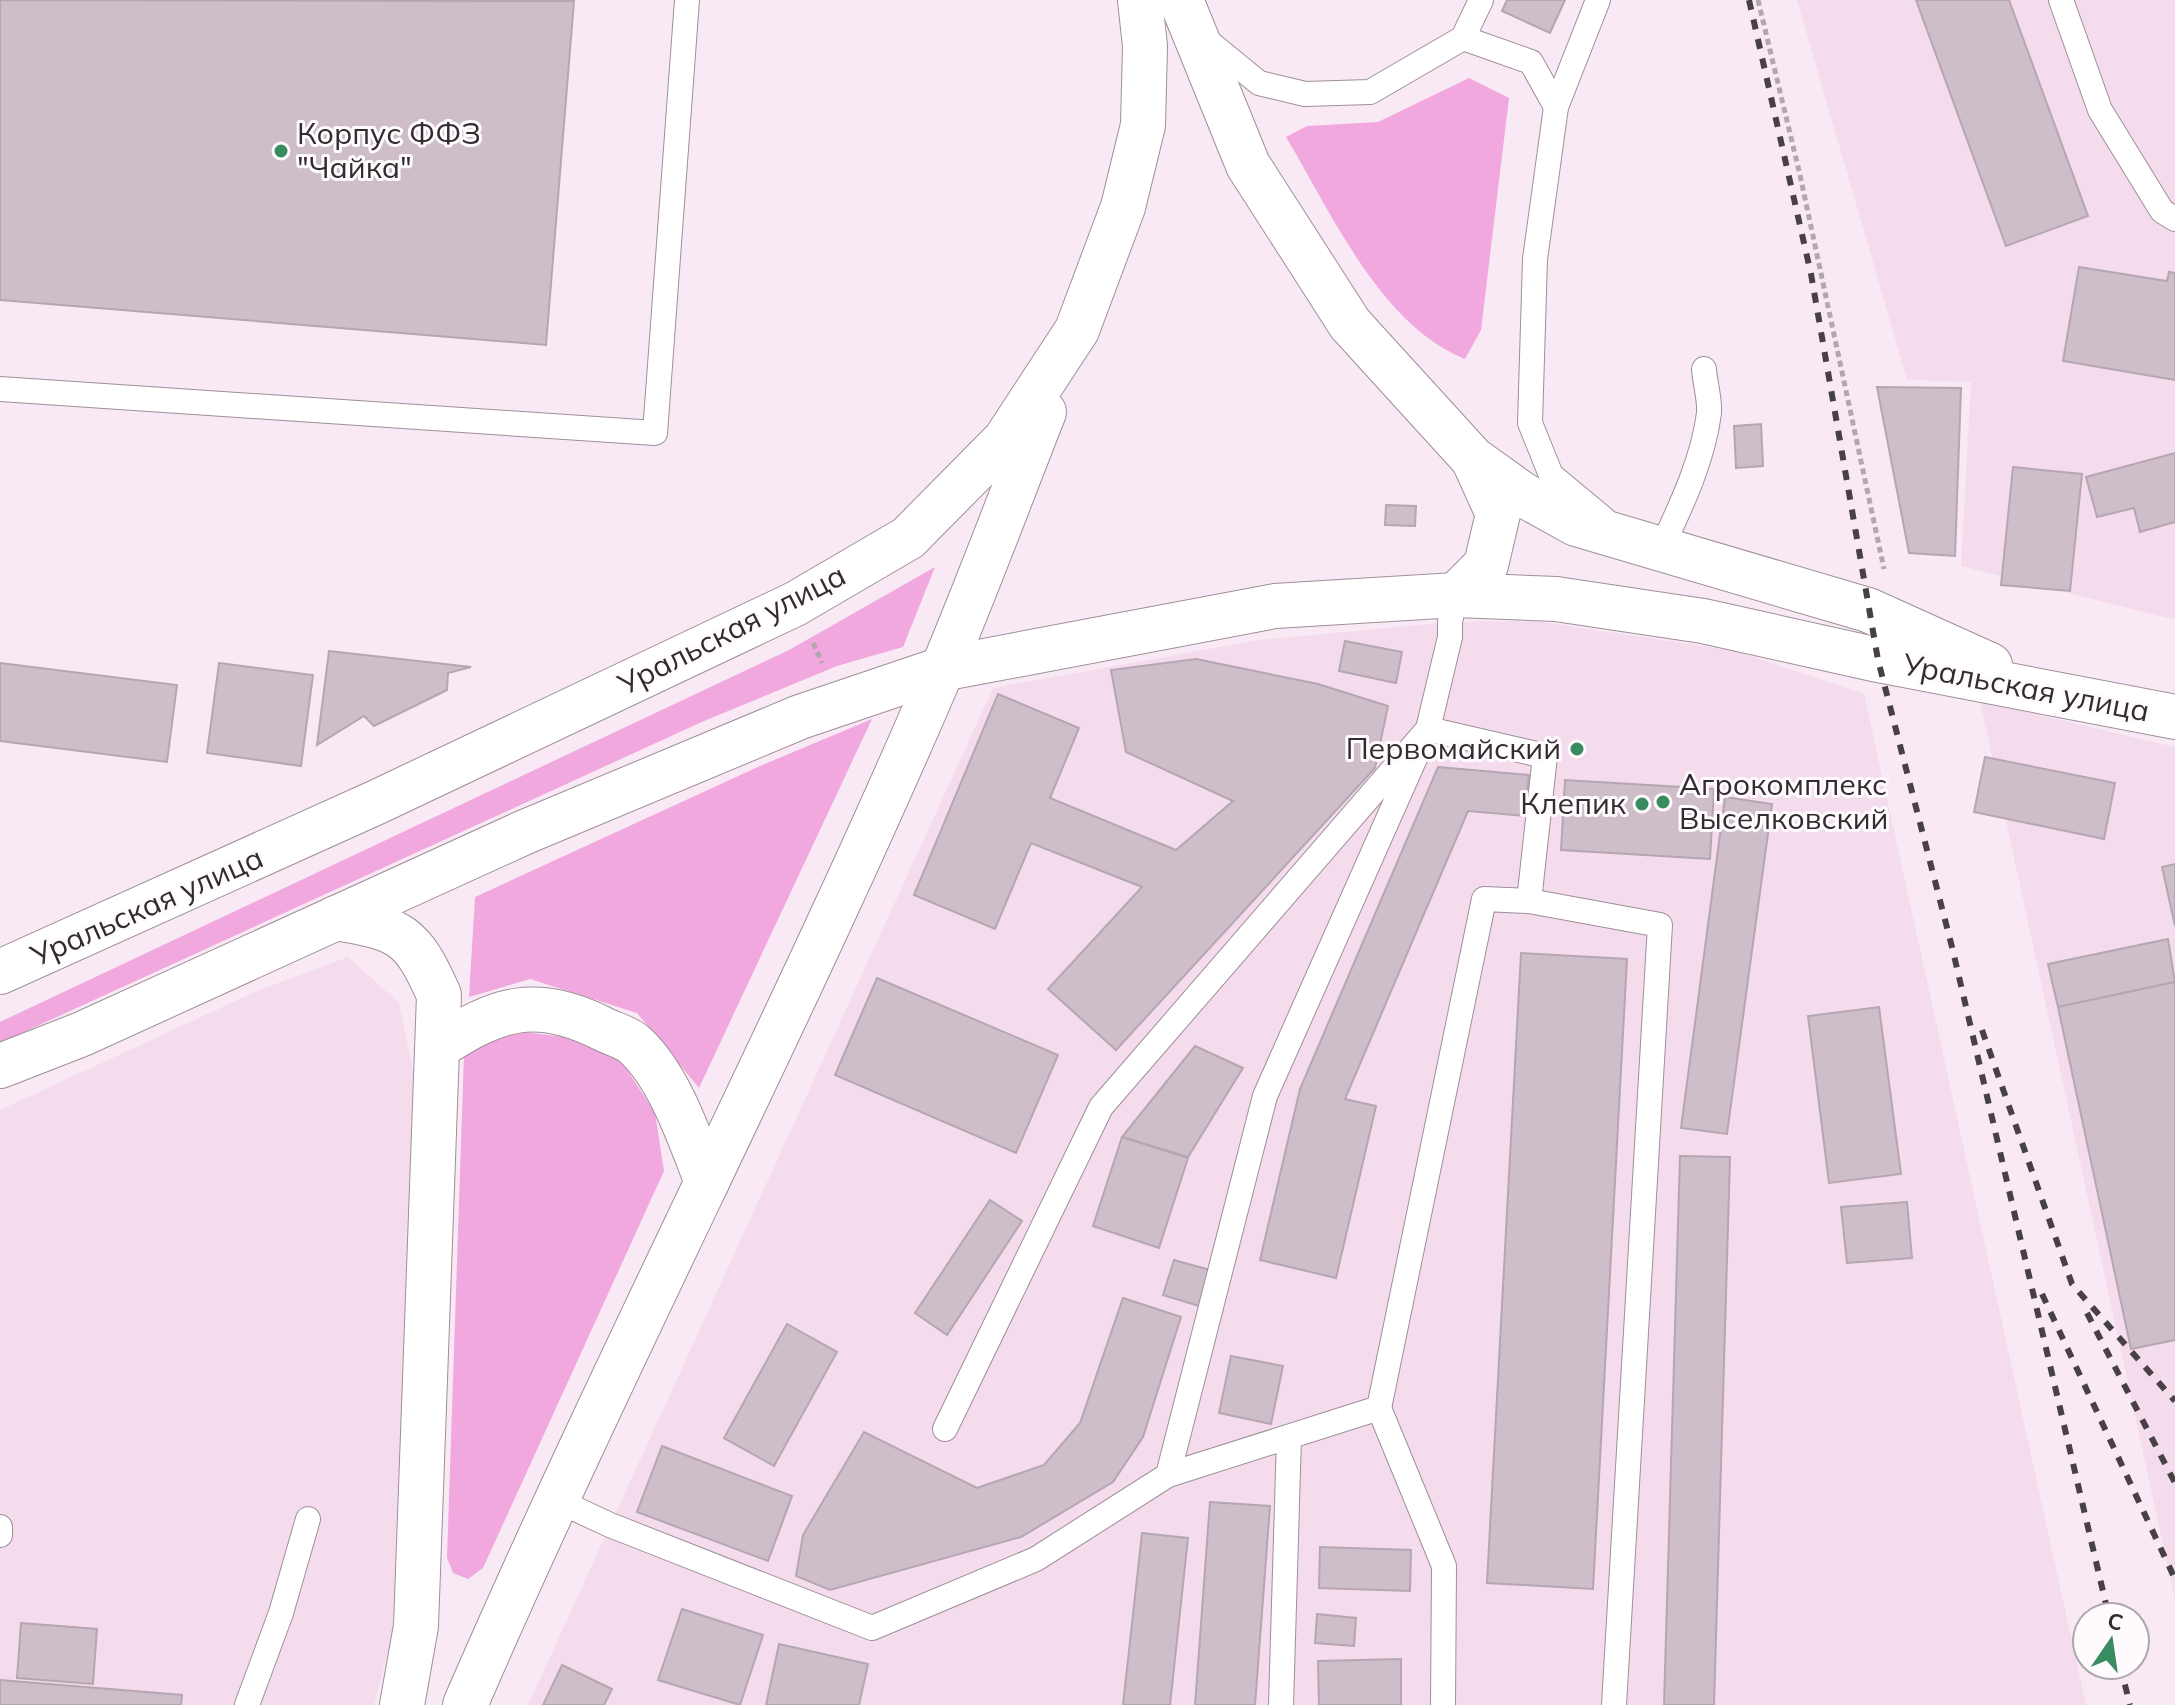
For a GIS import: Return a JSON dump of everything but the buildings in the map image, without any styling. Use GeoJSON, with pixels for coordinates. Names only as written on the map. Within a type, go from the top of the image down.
{"type":"FeatureCollection","features":[{"type":"Feature","properties":{"kind":"main road","name":"Уральская улица"},"geometry":{"type":"LineString","coordinates":[[0,972],[363,809],[795,604],[908,538],[1005,440],[1077,330],[1123,207],[1143,125],[1145,46],[1140,0]]}},
{"type":"Feature","properties":{"kind":"main road"},"geometry":{"type":"LineString","coordinates":[[1186,14],[1248,165],[1350,324],[1473,459],[1498,514],[1486,565],[1456,595]]}},
{"type":"Feature","properties":{"kind":"main road"},"geometry":{"type":"LineString","coordinates":[[465,1705],[554,1499],[707,1182],[942,669],[1077,330]]}},
{"type":"Feature","properties":{"kind":"main road","name":"Уральская улица"},"geometry":{"type":"LineString","coordinates":[[1473,459],[1522,494],[1576,524],[1895,621],[2007,673],[2175,703]]}},
{"type":"Feature","properties":{"kind":"main road","name":"Уральская улица"},"geometry":{"type":"LineString","coordinates":[[942,669],[1275,606],[1456,595],[1556,599],[1703,621],[1878,660],[2175,717]]}},
{"type":"Feature","properties":{"kind":"main road"},"geometry":{"type":"LineString","coordinates":[[0,1066],[82,1034],[672,768],[837,704],[942,669]]}},
{"type":"Feature","properties":{"kind":"main road"},"geometry":{"type":"LineString","coordinates":[[336,918],[388,927],[422,956],[439,995],[416,1626],[402,1705]]}},
{"type":"Feature","properties":{"kind":"main road"},"geometry":{"type":"LineString","coordinates":[[438,1047],[476,1022],[524,1007],[582,1018],[636,1045],[676,1102],[707,1182]]}},
{"type":"Feature","properties":{"kind":"lane"},"geometry":{"type":"LineString","coordinates":[[0,389],[655,433],[687,0]]}},
{"type":"Feature","properties":{"kind":"lane"},"geometry":{"type":"LineString","coordinates":[[1186,14],[1259,83],[1305,94],[1370,92],[1463,38],[1481,0]]}},
{"type":"Feature","properties":{"kind":"lane"},"geometry":{"type":"LineString","coordinates":[[1598,0],[1556,107],[1535,259],[1530,423],[1551,475],[1592,512],[1660,551],[1683,502],[1703,437],[1709,411],[1704,369]]}},
{"type":"Feature","properties":{"kind":"lane"},"geometry":{"type":"LineString","coordinates":[[2061,0],[2100,110],[2162,211],[2175,219]]}},
{"type":"Feature","properties":{"kind":"lane"},"geometry":{"type":"LineString","coordinates":[[1463,38],[1531,62],[1556,107]]}},
{"type":"Feature","properties":{"kind":"lane"},"geometry":{"type":"LineString","coordinates":[[1168,1475],[1265,1096],[1428,729],[1450,637],[1456,595]]}},
{"type":"Feature","properties":{"kind":"lane"},"geometry":{"type":"LineString","coordinates":[[1428,729],[1545,756],[1529,901]]}},
{"type":"Feature","properties":{"kind":"lane"},"geometry":{"type":"LineString","coordinates":[[945,1429],[1101,1107],[1428,729]]}},
{"type":"Feature","properties":{"kind":"lane"},"geometry":{"type":"LineString","coordinates":[[1443,1705],[1444,1566],[1379,1408],[1484,899],[1529,901],[1660,925],[1614,1705]]}},
{"type":"Feature","properties":{"kind":"lane"},"geometry":{"type":"LineString","coordinates":[[554,1499],[610,1525],[872,1628],[1036,1559],[1168,1475],[1379,1408]]}},
{"type":"Feature","properties":{"kind":"lane"},"geometry":{"type":"LineString","coordinates":[[1281,1705],[1289,1437]]}},
{"type":"Feature","properties":{"kind":"lane"},"geometry":{"type":"LineString","coordinates":[[247,1705],[281,1613],[308,1519]]}},
{"type":"Feature","properties":{"kind":"lane"},"geometry":{"type":"LineString","coordinates":[[0,1527],[0,1535]]}},
{"type":"Feature","properties":{"kind":"path"},"geometry":{"type":"LineString","coordinates":[[1758,0],[1800,175],[1895,621]]}},
{"type":"Feature","properties":{"kind":"path"},"geometry":{"type":"LineString","coordinates":[[795,604],[831,682],[837,704]]}},
{"type":"Feature","properties":{"kind":"shaded area"},"geometry":{"type":"Polygon","coordinates":[[[1797,0],[2175,0],[2175,620],[1961,566],[1971,382],[1907,380],[1797,0]]]}},
{"type":"Feature","properties":{"kind":"shaded area"},"geometry":{"type":"Polygon","coordinates":[[[1469,78],[1509,98],[1481,330],[1465,359],[1435,343],[1408,321],[1383,294],[1340,231],[1286,137],[1307,126],[1378,122],[1469,78]]]}},
{"type":"Feature","properties":{"kind":"shaded area"},"geometry":{"type":"Polygon","coordinates":[[[935,567],[903,647],[837,666],[704,721],[0,1043],[0,1022],[789,650],[935,567]]]}},
{"type":"Feature","properties":{"kind":"shaded area"},"geometry":{"type":"Polygon","coordinates":[[[1536,621],[1735,651],[1864,694],[2071,1637],[2071,1681],[2081,1681],[2086,1705],[528,1705],[993,688],[1259,640],[1450,622],[1536,621]]]}},
{"type":"Feature","properties":{"kind":"shaded area"},"geometry":{"type":"Polygon","coordinates":[[[1980,701],[2175,747],[2175,1600],[1980,701]]]}},
{"type":"Feature","properties":{"kind":"shaded area"},"geometry":{"type":"Polygon","coordinates":[[[872,719],[699,1088],[637,1013],[530,979],[469,997],[475,897],[760,766],[872,719]]]}},
{"type":"Feature","properties":{"kind":"shaded area"},"geometry":{"type":"Polygon","coordinates":[[[348,957],[399,1003],[414,1074],[406,1393],[394,1629],[374,1705],[0,1705],[0,1110],[257,991],[348,957]]]}},
{"type":"Feature","properties":{"kind":"shaded area"},"geometry":{"type":"Polygon","coordinates":[[[515,1031],[573,1038],[620,1059],[655,1113],[664,1171],[483,1568],[468,1579],[453,1573],[447,1558],[464,1054],[515,1031]]]}},
{"type":"Feature","properties":{"kind":"railway"},"geometry":{"type":"LineString","coordinates":[[1749,0],[1811,274],[1878,660],[1952,947],[2105,1601]]}},
{"type":"Feature","properties":{"kind":"railway"},"geometry":{"type":"LineString","coordinates":[[1982,1030],[2072,1284],[2175,1401]]}},
{"type":"Feature","properties":{"kind":"railway"},"geometry":{"type":"LineString","coordinates":[[2042,1294],[2175,1579]]}},
{"type":"Feature","properties":{"kind":"railway"},"geometry":{"type":"LineString","coordinates":[[2087,1313],[2175,1483]]}},
{"type":"Feature","properties":{"kind":"railway"},"geometry":{"type":"LineString","coordinates":[[2124,1681],[2130,1705]]}},
{"type":"Feature","properties":{"kind":"place","name":"Корпус ФФЗ \"Чайка\""},"geometry":{"type":"Point","coordinates":[281,151]}},
{"type":"Feature","properties":{"kind":"place","name":"Первомайский"},"geometry":{"type":"Point","coordinates":[1577,749]}},
{"type":"Feature","properties":{"kind":"place","name":"Агрокомплекс Выселковский"},"geometry":{"type":"Point","coordinates":[1663,802]}},
{"type":"Feature","properties":{"kind":"place","name":"Клепик"},"geometry":{"type":"Point","coordinates":[1642,804]}}]}
